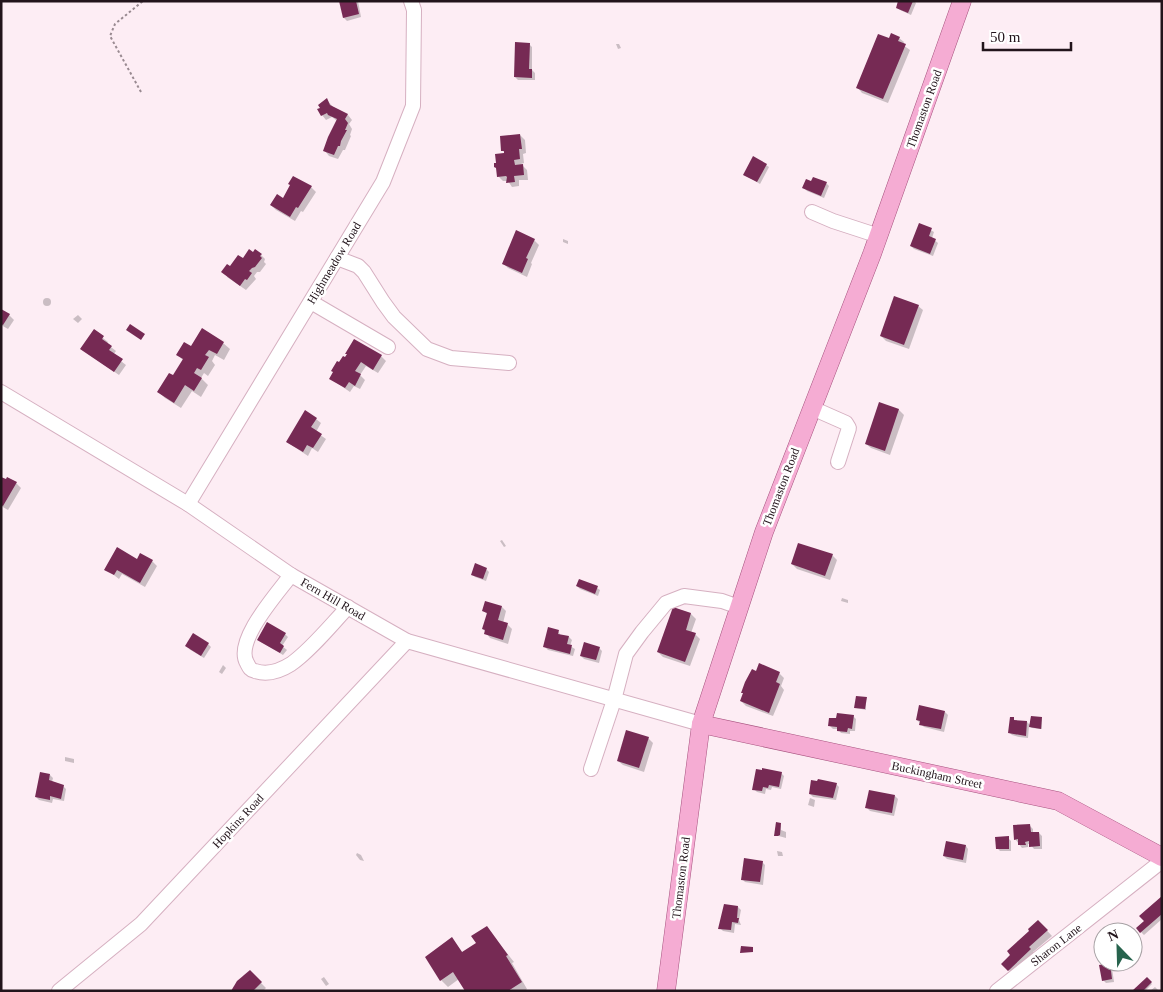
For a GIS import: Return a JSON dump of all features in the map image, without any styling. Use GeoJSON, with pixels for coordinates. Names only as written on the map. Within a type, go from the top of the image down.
{"type":"FeatureCollection","features":[{"type":"Feature","properties":{"kind":"main road","name":"Thomaston Road"},"geometry":{"type":"LineString","coordinates":[[666,991],[701,724],[764,532],[879,236],[962,1]]}},
{"type":"Feature","properties":{"kind":"main road","name":"Buckingham Street"},"geometry":{"type":"LineString","coordinates":[[701,724],[1058,801],[1162,857]]}},
{"type":"Feature","properties":{"kind":"street","name":"Highmeadow Road"},"geometry":{"type":"LineString","coordinates":[[188,504],[383,182],[413,106],[414,10],[411,1]]}},
{"type":"Feature","properties":{"kind":"street"},"geometry":{"type":"LineString","coordinates":[[812,212],[879,236]]}},
{"type":"Feature","properties":{"kind":"street"},"geometry":{"type":"LineString","coordinates":[[337,258],[358,266],[364,272],[394,317],[427,349],[451,358],[509,363]]}},
{"type":"Feature","properties":{"kind":"street"},"geometry":{"type":"LineString","coordinates":[[311,302],[388,347]]}},
{"type":"Feature","properties":{"kind":"street","name":"Fern Hill Road"},"geometry":{"type":"LineString","coordinates":[[1,392],[188,504],[290,575],[407,642],[701,724]]}},
{"type":"Feature","properties":{"kind":"street"},"geometry":{"type":"LineString","coordinates":[[812,408],[846,423],[849,428],[838,462]]}},
{"type":"Feature","properties":{"kind":"street"},"geometry":{"type":"LineString","coordinates":[[290,575],[251,630],[244,648],[246,661],[251,670],[263,674],[272,673],[289,665],[299,658],[348,607]]}},
{"type":"Feature","properties":{"kind":"street"},"geometry":{"type":"LineString","coordinates":[[591,769],[614,700],[626,654],[666,603],[684,596],[722,601],[739,607]]}},
{"type":"Feature","properties":{"kind":"street","name":"Hopkins Road"},"geometry":{"type":"LineString","coordinates":[[59,991],[141,924],[407,642]]}},
{"type":"Feature","properties":{"kind":"street","name":"Sharon Lane"},"geometry":{"type":"LineString","coordinates":[[997,991],[1162,861]]}},
{"type":"Feature","properties":{"kind":"path"},"geometry":{"type":"LineString","coordinates":[[141,92],[110,36],[115,24],[143,1]]}},
{"type":"Feature","properties":{"kind":"building"},"geometry":{"type":"Polygon","coordinates":[[[339,1],[356,1],[359,14],[343,18],[339,1]]]}},
{"type":"Feature","properties":{"kind":"building"},"geometry":{"type":"Polygon","coordinates":[[[898,1],[913,1],[908,13],[896,8],[898,1]]]}},
{"type":"Feature","properties":{"kind":"building"},"geometry":{"type":"Polygon","coordinates":[[[891,33],[900,37],[898,41],[906,44],[883,99],[856,88],[878,34],[889,38],[891,33]]]}},
{"type":"Feature","properties":{"kind":"building"},"geometry":{"type":"Polygon","coordinates":[[[515,42],[530,43],[529,69],[532,69],[532,78],[514,77],[515,42]]]}},
{"type":"Feature","properties":{"kind":"building"},"geometry":{"type":"Polygon","coordinates":[[[327,98],[330,105],[348,114],[345,119],[348,123],[345,130],[347,130],[334,155],[323,151],[337,119],[327,113],[321,116],[317,109],[320,108],[318,105],[327,98]]]}},
{"type":"Feature","properties":{"kind":"building"},"geometry":{"type":"Polygon","coordinates":[[[520,134],[522,149],[519,149],[520,159],[514,160],[515,165],[523,164],[524,175],[514,176],[515,182],[506,183],[507,177],[497,177],[496,168],[494,167],[494,163],[496,163],[495,154],[504,153],[504,151],[501,151],[500,136],[520,134]]]}},
{"type":"Feature","properties":{"kind":"building"},"geometry":{"type":"Polygon","coordinates":[[[753,156],[767,164],[757,182],[743,175],[753,156]]]}},
{"type":"Feature","properties":{"kind":"building"},"geometry":{"type":"Polygon","coordinates":[[[293,176],[312,186],[290,217],[270,205],[277,194],[283,198],[293,176]]]}},
{"type":"Feature","properties":{"kind":"building"},"geometry":{"type":"Polygon","coordinates":[[[813,177],[827,182],[821,196],[802,188],[806,179],[811,181],[813,177]]]}},
{"type":"Feature","properties":{"kind":"building"},"geometry":{"type":"Polygon","coordinates":[[[919,223],[932,228],[929,236],[936,239],[930,254],[910,246],[919,223]]]}},
{"type":"Feature","properties":{"kind":"building"},"geometry":{"type":"Polygon","coordinates":[[[516,230],[535,239],[526,258],[528,259],[522,273],[502,264],[516,230]]]}},
{"type":"Feature","properties":{"kind":"building"},"geometry":{"type":"Polygon","coordinates":[[[249,249],[253,252],[255,249],[262,254],[260,256],[262,258],[249,271],[252,273],[240,286],[221,272],[227,264],[230,266],[238,255],[243,258],[249,249]]]}},
{"type":"Feature","properties":{"kind":"building"},"geometry":{"type":"Polygon","coordinates":[[[894,296],[919,305],[904,345],[880,336],[894,296]]]}},
{"type":"Feature","properties":{"kind":"building"},"geometry":{"type":"Polygon","coordinates":[[[1,309],[10,314],[3,325],[1,324],[1,309]]]}},
{"type":"Feature","properties":{"kind":"building"},"geometry":{"type":"Polygon","coordinates":[[[130,324],[145,334],[141,340],[126,330],[130,324]]]}},
{"type":"Feature","properties":{"kind":"building"},"geometry":{"type":"Polygon","coordinates":[[[202,328],[224,342],[217,354],[209,350],[205,355],[209,357],[201,370],[197,368],[194,373],[202,378],[194,391],[185,385],[174,403],[157,392],[169,373],[173,375],[183,359],[176,355],[184,342],[191,346],[202,328]]]}},
{"type":"Feature","properties":{"kind":"building"},"geometry":{"type":"Polygon","coordinates":[[[94,329],[104,336],[102,339],[112,346],[109,350],[123,359],[114,372],[80,349],[94,329]]]}},
{"type":"Feature","properties":{"kind":"building"},"geometry":{"type":"Polygon","coordinates":[[[354,339],[382,355],[373,370],[361,362],[355,371],[361,374],[355,386],[349,382],[345,388],[329,379],[337,361],[339,362],[343,356],[345,357],[354,339]]]}},
{"type":"Feature","properties":{"kind":"building"},"geometry":{"type":"Polygon","coordinates":[[[879,402],[899,409],[885,451],[865,444],[879,402]]]}},
{"type":"Feature","properties":{"kind":"building"},"geometry":{"type":"Polygon","coordinates":[[[305,410],[317,418],[311,427],[322,434],[313,448],[307,445],[303,452],[286,442],[305,410]]]}},
{"type":"Feature","properties":{"kind":"building"},"geometry":{"type":"Polygon","coordinates":[[[1,477],[6,479],[7,477],[17,482],[3,506],[1,505],[1,477]]]}},
{"type":"Feature","properties":{"kind":"building"},"geometry":{"type":"Polygon","coordinates":[[[798,543],[833,554],[825,576],[791,564],[798,543]]]}},
{"type":"Feature","properties":{"kind":"building"},"geometry":{"type":"Polygon","coordinates":[[[117,547],[137,559],[140,553],[153,560],[140,583],[117,570],[114,575],[104,570],[117,547]]]}},
{"type":"Feature","properties":{"kind":"building"},"geometry":{"type":"Polygon","coordinates":[[[475,563],[487,568],[483,579],[471,575],[475,563]]]}},
{"type":"Feature","properties":{"kind":"building"},"geometry":{"type":"Polygon","coordinates":[[[579,579],[598,586],[595,594],[576,586],[579,579]]]}},
{"type":"Feature","properties":{"kind":"building"},"geometry":{"type":"Polygon","coordinates":[[[485,601],[502,606],[498,620],[508,623],[503,640],[484,634],[485,630],[482,629],[487,613],[482,611],[485,601]]]}},
{"type":"Feature","properties":{"kind":"building"},"geometry":{"type":"Polygon","coordinates":[[[673,607],[691,613],[686,630],[696,633],[685,662],[657,652],[673,607]]]}},
{"type":"Feature","properties":{"kind":"building"},"geometry":{"type":"Polygon","coordinates":[[[267,622],[286,633],[280,643],[284,646],[280,653],[257,640],[267,622]]]}},
{"type":"Feature","properties":{"kind":"building"},"geometry":{"type":"Polygon","coordinates":[[[548,627],[559,630],[558,634],[569,636],[567,644],[572,645],[570,654],[543,647],[548,627]]]}},
{"type":"Feature","properties":{"kind":"building"},"geometry":{"type":"Polygon","coordinates":[[[193,633],[209,643],[201,656],[185,646],[193,633]]]}},
{"type":"Feature","properties":{"kind":"building"},"geometry":{"type":"Polygon","coordinates":[[[584,642],[600,647],[596,660],[580,656],[584,642]]]}},
{"type":"Feature","properties":{"kind":"building"},"geometry":{"type":"Polygon","coordinates":[[[759,663],[780,672],[776,682],[780,684],[769,713],[740,701],[745,682],[752,669],[756,671],[759,663]]]}},
{"type":"Feature","properties":{"kind":"building"},"geometry":{"type":"Polygon","coordinates":[[[856,696],[867,697],[865,709],[854,708],[856,696]]]}},
{"type":"Feature","properties":{"kind":"building"},"geometry":{"type":"Polygon","coordinates":[[[919,705],[945,711],[941,729],[919,725],[920,721],[916,720],[919,705]]]}},
{"type":"Feature","properties":{"kind":"building"},"geometry":{"type":"Polygon","coordinates":[[[837,713],[854,715],[852,729],[848,728],[847,732],[837,731],[837,727],[828,726],[829,718],[836,718],[837,713]]]}},
{"type":"Feature","properties":{"kind":"building"},"geometry":{"type":"Polygon","coordinates":[[[1031,716],[1042,717],[1041,729],[1029,727],[1031,716]]]}},
{"type":"Feature","properties":{"kind":"building"},"geometry":{"type":"Polygon","coordinates":[[[1010,717],[1014,717],[1014,720],[1027,721],[1026,736],[1008,733],[1010,717]]]}},
{"type":"Feature","properties":{"kind":"building"},"geometry":{"type":"Polygon","coordinates":[[[626,730],[649,737],[639,768],[617,761],[626,730]]]}},
{"type":"Feature","properties":{"kind":"building"},"geometry":{"type":"Polygon","coordinates":[[[762,768],[782,772],[779,787],[769,785],[768,788],[763,787],[762,791],[752,790],[756,769],[762,770],[762,768]]]}},
{"type":"Feature","properties":{"kind":"building"},"geometry":{"type":"Polygon","coordinates":[[[40,772],[50,774],[49,780],[64,785],[61,799],[50,796],[50,800],[35,797],[40,772]]]}},
{"type":"Feature","properties":{"kind":"building"},"geometry":{"type":"Polygon","coordinates":[[[818,779],[837,783],[833,798],[809,794],[811,780],[817,781],[818,779]]]}},
{"type":"Feature","properties":{"kind":"building"},"geometry":{"type":"Polygon","coordinates":[[[869,790],[895,795],[892,813],[865,808],[869,790]]]}},
{"type":"Feature","properties":{"kind":"building"},"geometry":{"type":"Polygon","coordinates":[[[776,822],[781,823],[780,835],[774,836],[776,822]]]}},
{"type":"Feature","properties":{"kind":"building"},"geometry":{"type":"Polygon","coordinates":[[[1030,824],[1031,832],[1039,832],[1040,846],[1029,847],[1029,841],[1025,842],[1026,845],[1018,845],[1018,839],[1014,840],[1013,825],[1030,824]]]}},
{"type":"Feature","properties":{"kind":"building"},"geometry":{"type":"Polygon","coordinates":[[[1009,836],[1009,849],[996,849],[995,837],[1009,836]]]}},
{"type":"Feature","properties":{"kind":"building"},"geometry":{"type":"Polygon","coordinates":[[[946,841],[966,845],[963,860],[943,856],[946,841]]]}},
{"type":"Feature","properties":{"kind":"building"},"geometry":{"type":"Polygon","coordinates":[[[744,858],[763,861],[760,882],[741,880],[744,858]]]}},
{"type":"Feature","properties":{"kind":"building"},"geometry":{"type":"Polygon","coordinates":[[[1162,896],[1162,914],[1143,930],[1144,921],[1139,916],[1162,896]]]}},
{"type":"Feature","properties":{"kind":"building"},"geometry":{"type":"Polygon","coordinates":[[[724,904],[738,906],[738,923],[732,922],[731,930],[718,929],[724,904]]]}},
{"type":"Feature","properties":{"kind":"building"},"geometry":{"type":"Polygon","coordinates":[[[1038,920],[1048,930],[1029,947],[1031,949],[1008,971],[1001,964],[1010,955],[1007,951],[1038,920]]]}},
{"type":"Feature","properties":{"kind":"building"},"geometry":{"type":"Polygon","coordinates":[[[487,926],[508,955],[506,956],[522,982],[508,991],[465,991],[453,972],[440,981],[425,957],[452,937],[462,952],[476,943],[471,936],[487,926]]]}},
{"type":"Feature","properties":{"kind":"building"},"geometry":{"type":"Polygon","coordinates":[[[741,946],[753,947],[753,952],[740,953],[741,946]]]}},
{"type":"Feature","properties":{"kind":"building"},"geometry":{"type":"Polygon","coordinates":[[[250,970],[262,982],[253,991],[231,991],[237,981],[250,970]]]}},
{"type":"Feature","properties":{"kind":"building"},"geometry":{"type":"Polygon","coordinates":[[[1100,972],[1111,972],[1112,979],[1102,981],[1100,972]]]}},
{"type":"Feature","properties":{"kind":"building"},"geometry":{"type":"Polygon","coordinates":[[[1147,977],[1152,982],[1143,991],[1132,991],[1147,977]]]}}]}
